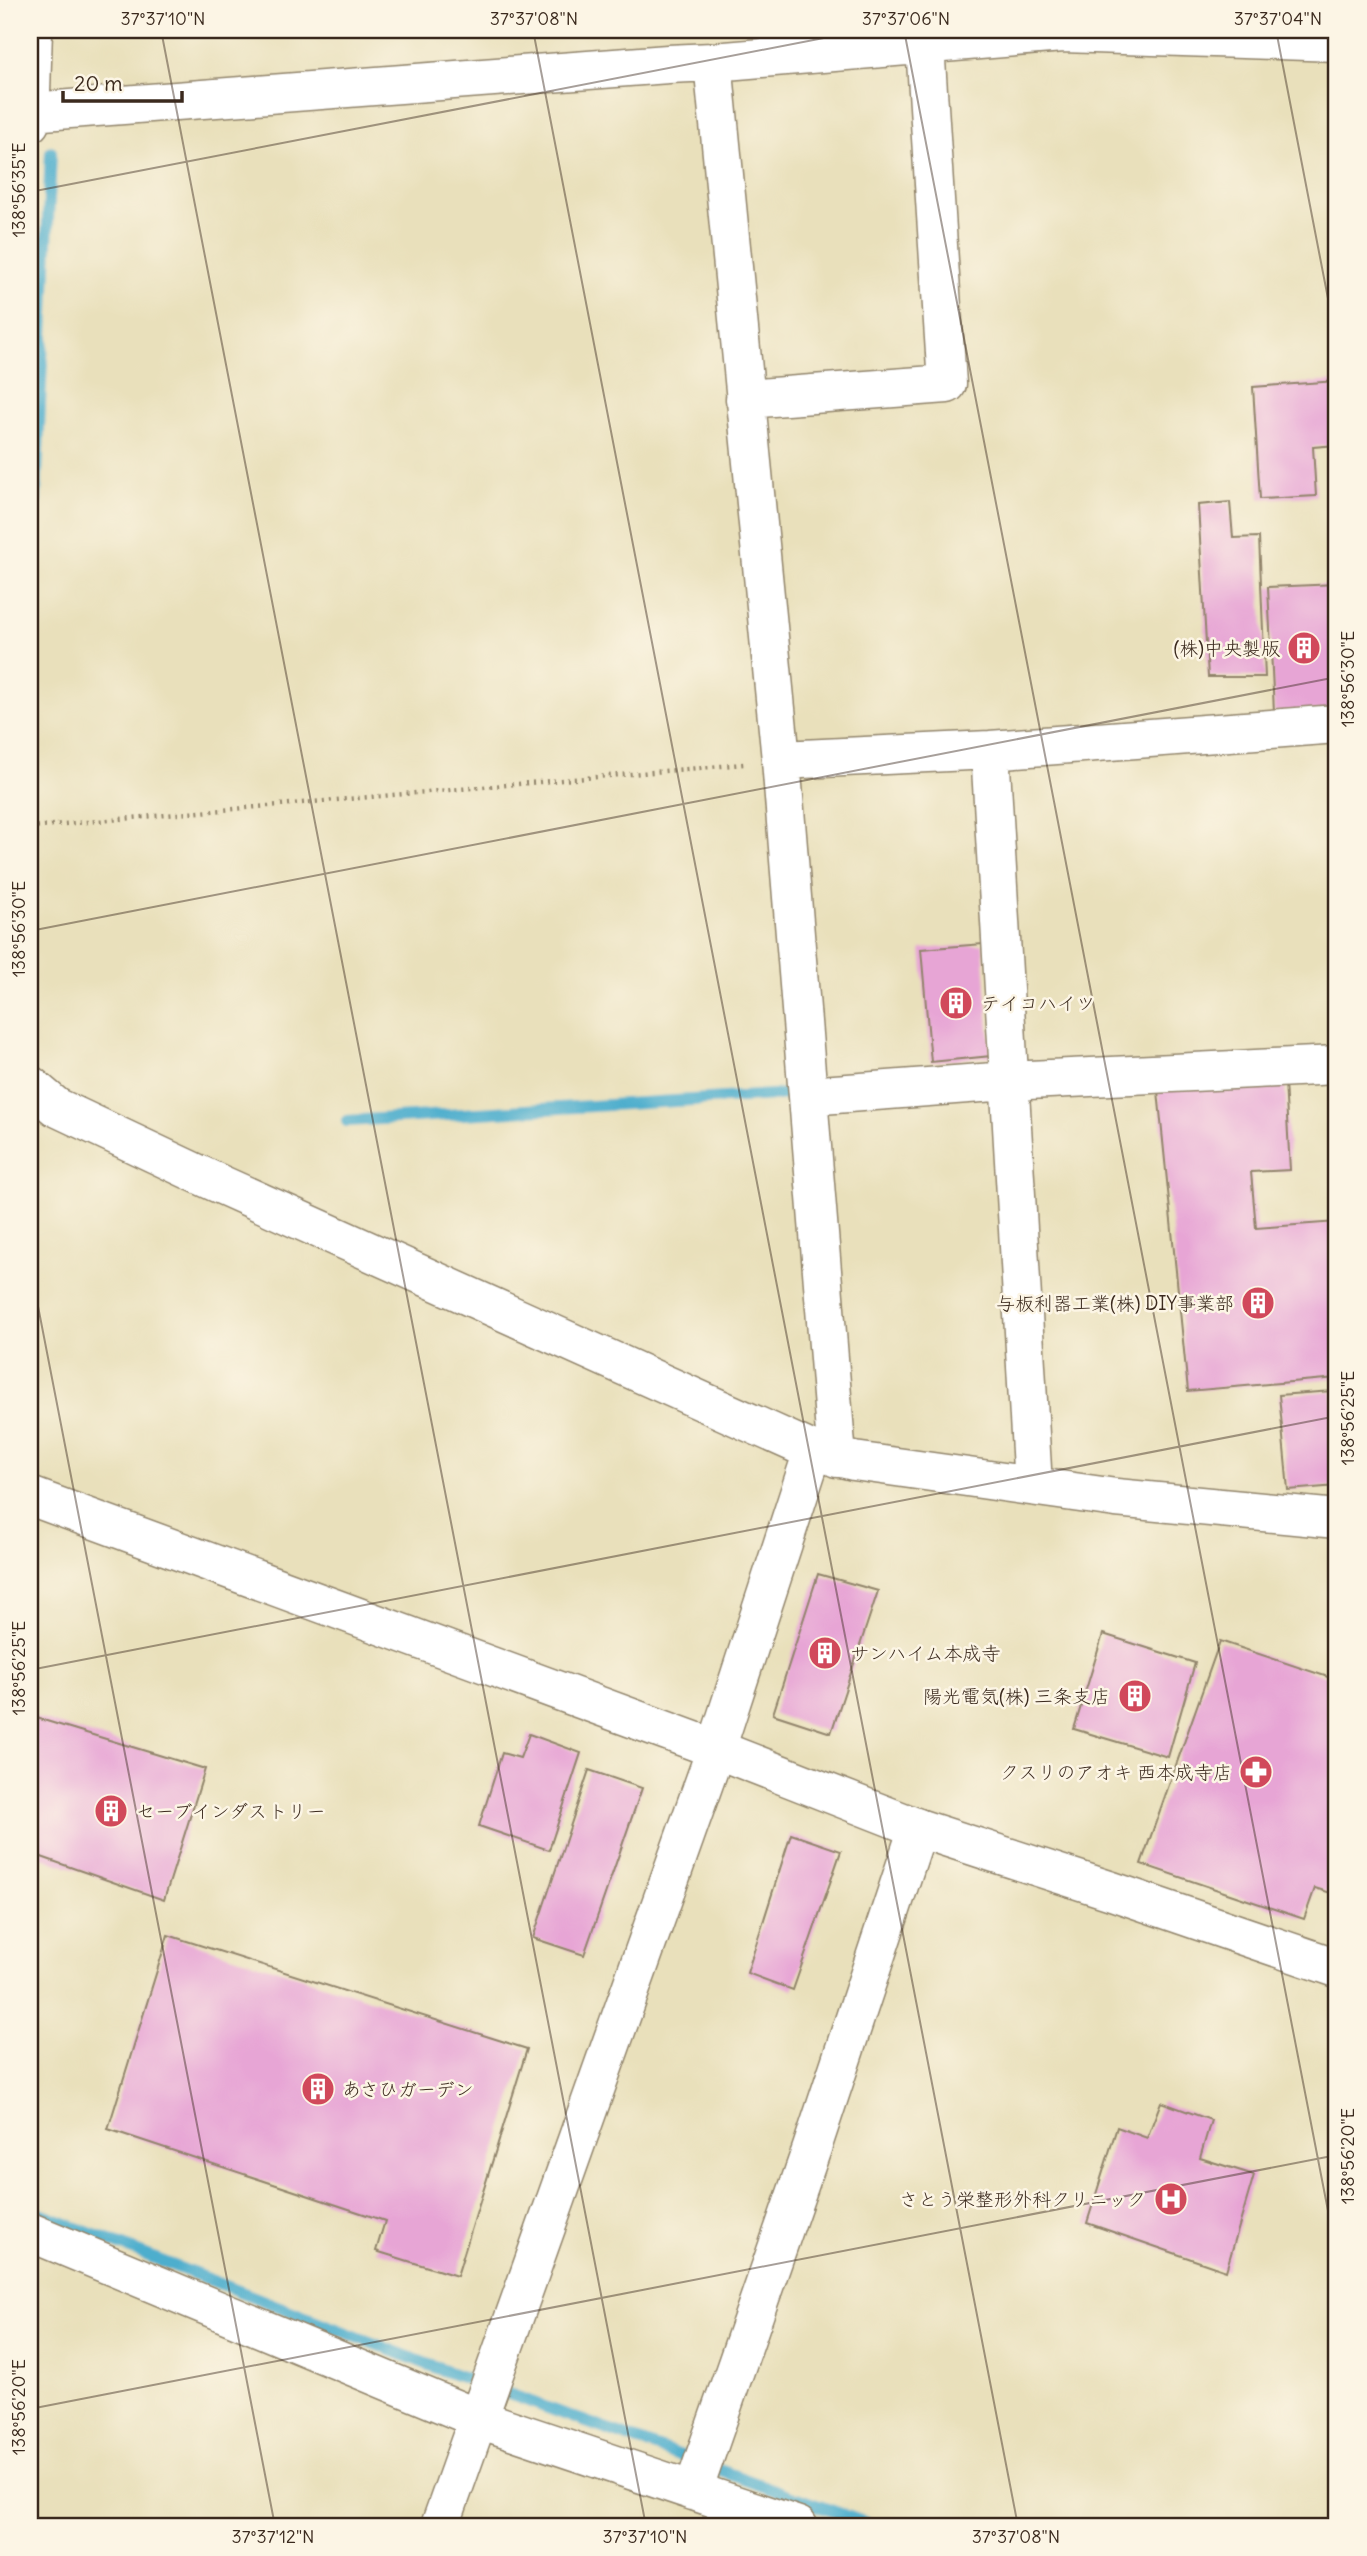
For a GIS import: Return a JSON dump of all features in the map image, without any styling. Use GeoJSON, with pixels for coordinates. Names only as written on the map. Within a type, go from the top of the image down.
{"type":"FeatureCollection","features":[{"type":"Feature","properties":{"kind":"street"},"geometry":{"type":"LineString","coordinates":[[33,30],[30,116],[713,62],[1063,31],[1337,42]]}},
{"type":"Feature","properties":{"kind":"street"},"geometry":{"type":"LineString","coordinates":[[746,399],[947,384],[925,44]]}},
{"type":"Feature","properties":{"kind":"street"},"geometry":{"type":"LineString","coordinates":[[440,2526],[716,1749],[825,1454],[808,1096],[781,760],[713,62]]}},
{"type":"Feature","properties":{"kind":"street"},"geometry":{"type":"LineString","coordinates":[[781,760],[990,750],[1337,724]]}},
{"type":"Feature","properties":{"kind":"street"},"geometry":{"type":"LineString","coordinates":[[990,750],[1033,1486]]}},
{"type":"Feature","properties":{"kind":"street"},"geometry":{"type":"LineString","coordinates":[[808,1096],[1008,1081],[1337,1065]]}},
{"type":"Feature","properties":{"kind":"street"},"geometry":{"type":"LineString","coordinates":[[30,1085],[56,1107],[213,1181],[825,1454],[1116,1497],[1337,1520]]}},
{"type":"Feature","properties":{"kind":"street"},"geometry":{"type":"LineString","coordinates":[[30,1496],[716,1749],[918,1828],[1337,1968]]}},
{"type":"Feature","properties":{"kind":"street"},"geometry":{"type":"LineString","coordinates":[[693,2491],[812,2148],[918,1828]]}},
{"type":"Feature","properties":{"kind":"street"},"geometry":{"type":"LineString","coordinates":[[30,2232],[479,2419],[799,2526]]}},
{"type":"Feature","properties":{"kind":"path"},"geometry":{"type":"LineString","coordinates":[[30,827],[781,760]]}},
{"type":"Feature","properties":{"kind":"building"},"geometry":{"type":"Polygon","coordinates":[[[1337,381],[1337,445],[1313,447],[1316,496],[1260,499],[1253,387],[1337,381]]]}},
{"type":"Feature","properties":{"kind":"building"},"geometry":{"type":"Polygon","coordinates":[[[1230,502],[1233,538],[1259,537],[1265,677],[1208,677],[1198,505],[1230,502]]]}},
{"type":"Feature","properties":{"kind":"building","name":"(株)中央製版"},"geometry":{"type":"Polygon","coordinates":[[[1337,584],[1337,710],[1274,712],[1268,587],[1337,584]]]}},
{"type":"Feature","properties":{"kind":"building","name":"テイコハイツ"},"geometry":{"type":"Polygon","coordinates":[[[983,944],[991,1056],[931,1062],[921,949],[983,944]]]}},
{"type":"Feature","properties":{"kind":"building","name":"与板利器工業(株) DIY事業部"},"geometry":{"type":"Polygon","coordinates":[[[1285,1082],[1290,1170],[1251,1172],[1256,1228],[1337,1222],[1337,1378],[1188,1391],[1158,1091],[1285,1082]]]}},
{"type":"Feature","properties":{"kind":"building"},"geometry":{"type":"Polygon","coordinates":[[[1332,1391],[1337,1442],[1337,1486],[1288,1490],[1279,1395],[1332,1391]]]}},
{"type":"Feature","properties":{"kind":"building","name":"サンハイム本成寺"},"geometry":{"type":"Polygon","coordinates":[[[818,1574],[878,1591],[831,1733],[773,1714],[818,1574]]]}},
{"type":"Feature","properties":{"kind":"building","name":"陽光電気(株) 三条支店"},"geometry":{"type":"Polygon","coordinates":[[[1103,1634],[1195,1663],[1168,1757],[1074,1729],[1103,1634]]]}},
{"type":"Feature","properties":{"kind":"building","name":"クスリのアオキ 西本成寺店"},"geometry":{"type":"Polygon","coordinates":[[[1220,1641],[1337,1680],[1337,1895],[1315,1888],[1304,1919],[1141,1864],[1220,1641]]]}},
{"type":"Feature","properties":{"kind":"building","name":"セーブインダストリー"},"geometry":{"type":"Polygon","coordinates":[[[30,1716],[205,1769],[164,1900],[30,1853],[30,1716]]]}},
{"type":"Feature","properties":{"kind":"building"},"geometry":{"type":"Polygon","coordinates":[[[529,1734],[581,1753],[549,1850],[479,1826],[502,1753],[520,1758],[529,1734]]]}},
{"type":"Feature","properties":{"kind":"building"},"geometry":{"type":"Polygon","coordinates":[[[589,1770],[642,1788],[584,1955],[533,1938],[589,1770]]]}},
{"type":"Feature","properties":{"kind":"building"},"geometry":{"type":"Polygon","coordinates":[[[791,1834],[841,1851],[793,1990],[747,1973],[791,1834]]]}},
{"type":"Feature","properties":{"kind":"building","name":"あさひガーデン"},"geometry":{"type":"Polygon","coordinates":[[[168,1935],[527,2049],[457,2276],[376,2251],[385,2221],[108,2129],[168,1935]]]}},
{"type":"Feature","properties":{"kind":"building","name":"さとう栄整形外科クリニック"},"geometry":{"type":"Polygon","coordinates":[[[1161,2102],[1211,2120],[1200,2158],[1254,2175],[1226,2271],[1087,2223],[1117,2127],[1147,2138],[1161,2102]]]}},
{"type":"Feature","properties":{"kind":"waterway"},"geometry":{"type":"LineString","coordinates":[[30,632],[51,152]]}},
{"type":"Feature","properties":{"kind":"waterway"},"geometry":{"type":"LineString","coordinates":[[347,1121],[790,1094]]}},
{"type":"Feature","properties":{"kind":"waterway"},"geometry":{"type":"LineString","coordinates":[[30,2210],[437,2368],[874,2526]]}},
{"type":"Feature","properties":{"kind":"place","name":"(株)中央製版"},"geometry":{"type":"Point","coordinates":[1304,648]}},
{"type":"Feature","properties":{"kind":"place","name":"テイコハイツ"},"geometry":{"type":"Point","coordinates":[956,1003]}},
{"type":"Feature","properties":{"kind":"place","name":"与板利器工業(株) DIY事業部"},"geometry":{"type":"Point","coordinates":[1258,1303]}},
{"type":"Feature","properties":{"kind":"place","name":"サンハイム本成寺"},"geometry":{"type":"Point","coordinates":[825,1653]}},
{"type":"Feature","properties":{"kind":"place","name":"陽光電気(株) 三条支店"},"geometry":{"type":"Point","coordinates":[1135,1696]}},
{"type":"Feature","properties":{"kind":"place","name":"クスリのアオキ 西本成寺店"},"geometry":{"type":"Point","coordinates":[1256,1772]}},
{"type":"Feature","properties":{"kind":"place","name":"セーブインダストリー"},"geometry":{"type":"Point","coordinates":[111,1811]}},
{"type":"Feature","properties":{"kind":"place","name":"あさひガーデン"},"geometry":{"type":"Point","coordinates":[318,2089]}},
{"type":"Feature","properties":{"kind":"place","name":"さとう栄整形外科クリニック"},"geometry":{"type":"Point","coordinates":[1171,2199]}}]}
